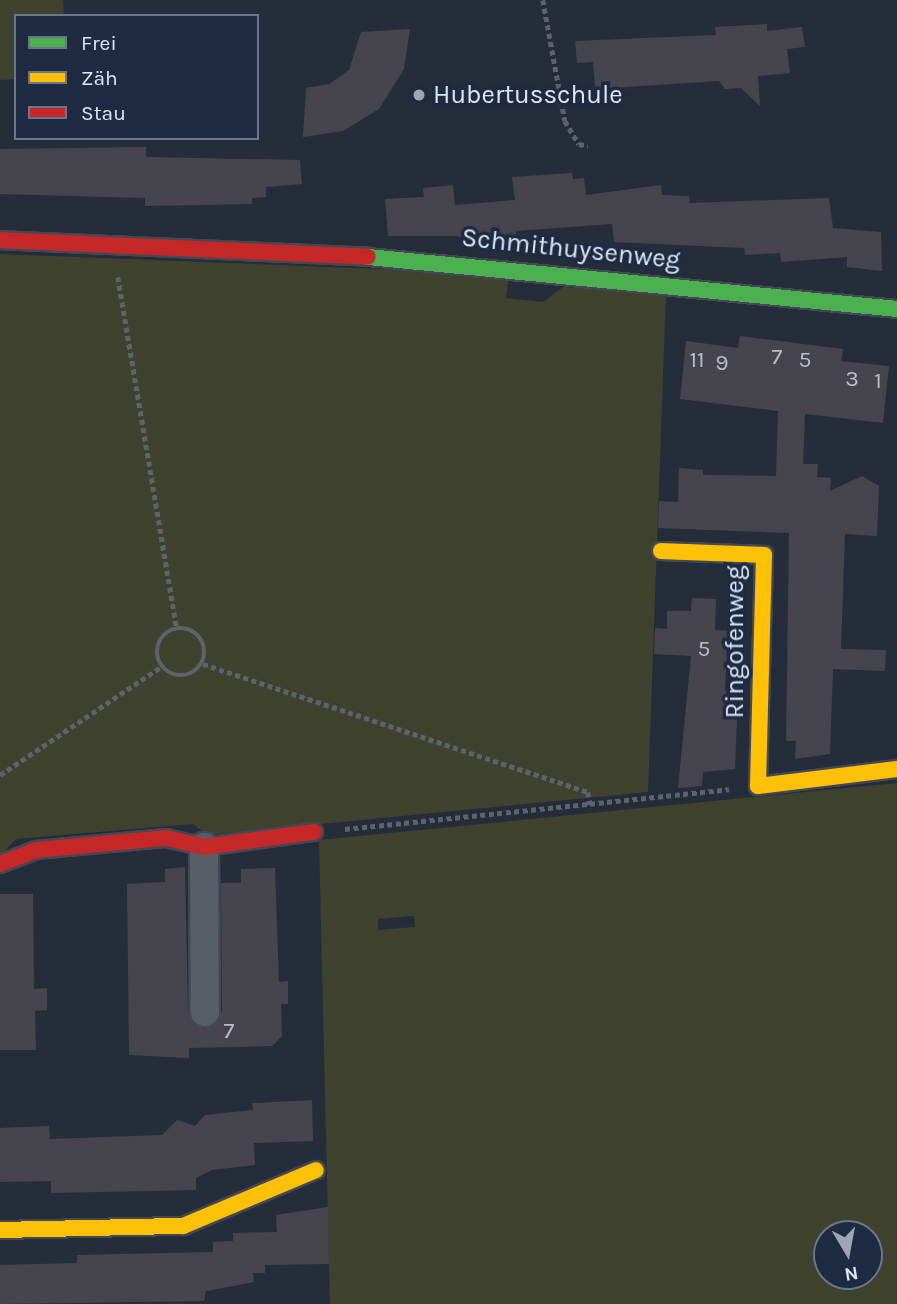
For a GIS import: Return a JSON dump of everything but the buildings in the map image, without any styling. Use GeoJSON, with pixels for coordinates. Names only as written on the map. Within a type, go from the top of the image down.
{"type":"FeatureCollection","features":[{"type":"Feature","properties":{"kind":"street","name":"Schmithuysenweg"},"geometry":{"type":"LineString","coordinates":[[0,240],[452,261],[897,309]]}},
{"type":"Feature","properties":{"kind":"street","name":"Ringofenweg"},"geometry":{"type":"LineString","coordinates":[[661,551],[764,555],[758,786]]}},
{"type":"Feature","properties":{"kind":"street"},"geometry":{"type":"LineString","coordinates":[[758,786],[897,769]]}},
{"type":"Feature","properties":{"kind":"street"},"geometry":{"type":"LineString","coordinates":[[0,864],[36,850],[166,838],[204,847],[314,832]]}},
{"type":"Feature","properties":{"kind":"street"},"geometry":{"type":"LineString","coordinates":[[204,847],[205,1013]]}},
{"type":"Feature","properties":{"kind":"street"},"geometry":{"type":"LineString","coordinates":[[0,1230],[183,1226],[316,1170]]}},
{"type":"Feature","properties":{"kind":"path"},"geometry":{"type":"LineString","coordinates":[[543,0],[565,121],[579,144],[588,146]]}},
{"type":"Feature","properties":{"kind":"path"},"geometry":{"type":"LineString","coordinates":[[112,244],[177,628]]}},
{"type":"Feature","properties":{"kind":"path"},"geometry":{"type":"LineString","coordinates":[[177,628],[199,635],[203,664]]}},
{"type":"Feature","properties":{"kind":"path"},"geometry":{"type":"LineString","coordinates":[[162,667],[158,643],[177,628]]}},
{"type":"Feature","properties":{"kind":"path"},"geometry":{"type":"LineString","coordinates":[[162,667],[183,677],[203,664]]}},
{"type":"Feature","properties":{"kind":"path"},"geometry":{"type":"LineString","coordinates":[[203,664],[588,792],[590,805]]}},
{"type":"Feature","properties":{"kind":"path"},"geometry":{"type":"LineString","coordinates":[[0,775],[162,667]]}},
{"type":"Feature","properties":{"kind":"path"},"geometry":{"type":"LineString","coordinates":[[314,832],[758,786]]}},
{"type":"Feature","properties":{"kind":"green space"},"geometry":{"type":"Polygon","coordinates":[[[0,0],[63,0],[64,14],[14,14],[14,79],[0,80],[0,0]]]}},
{"type":"Feature","properties":{"kind":"green space"},"geometry":{"type":"Polygon","coordinates":[[[0,254],[509,274],[506,298],[543,302],[563,287],[666,292],[648,792],[207,835],[193,824],[16,839],[0,856],[0,254]]]}},
{"type":"Feature","properties":{"kind":"green space"},"geometry":{"type":"Polygon","coordinates":[[[897,783],[897,1304],[330,1304],[319,840],[897,783]],[[414,916],[378,919],[378,930],[415,927],[414,916]]]}},
{"type":"Feature","properties":{"kind":"traffic: fast"},"geometry":{"type":"LineString","coordinates":[[368,257],[897,309]]}},
{"type":"Feature","properties":{"kind":"traffic: slow"},"geometry":{"type":"LineString","coordinates":[[661,551],[764,555],[758,786],[897,769]]}},
{"type":"Feature","properties":{"kind":"traffic: slow"},"geometry":{"type":"LineString","coordinates":[[0,1230],[183,1226],[316,1170]]}},
{"type":"Feature","properties":{"kind":"traffic: jam"},"geometry":{"type":"LineString","coordinates":[[0,240],[368,257]]}},
{"type":"Feature","properties":{"kind":"traffic: jam"},"geometry":{"type":"LineString","coordinates":[[0,864],[36,850],[166,838],[204,847],[314,832]]}},
{"type":"Feature","properties":{"kind":"place","name":"Hubertusschule"},"geometry":{"type":"Point","coordinates":[419,95]}}]}
